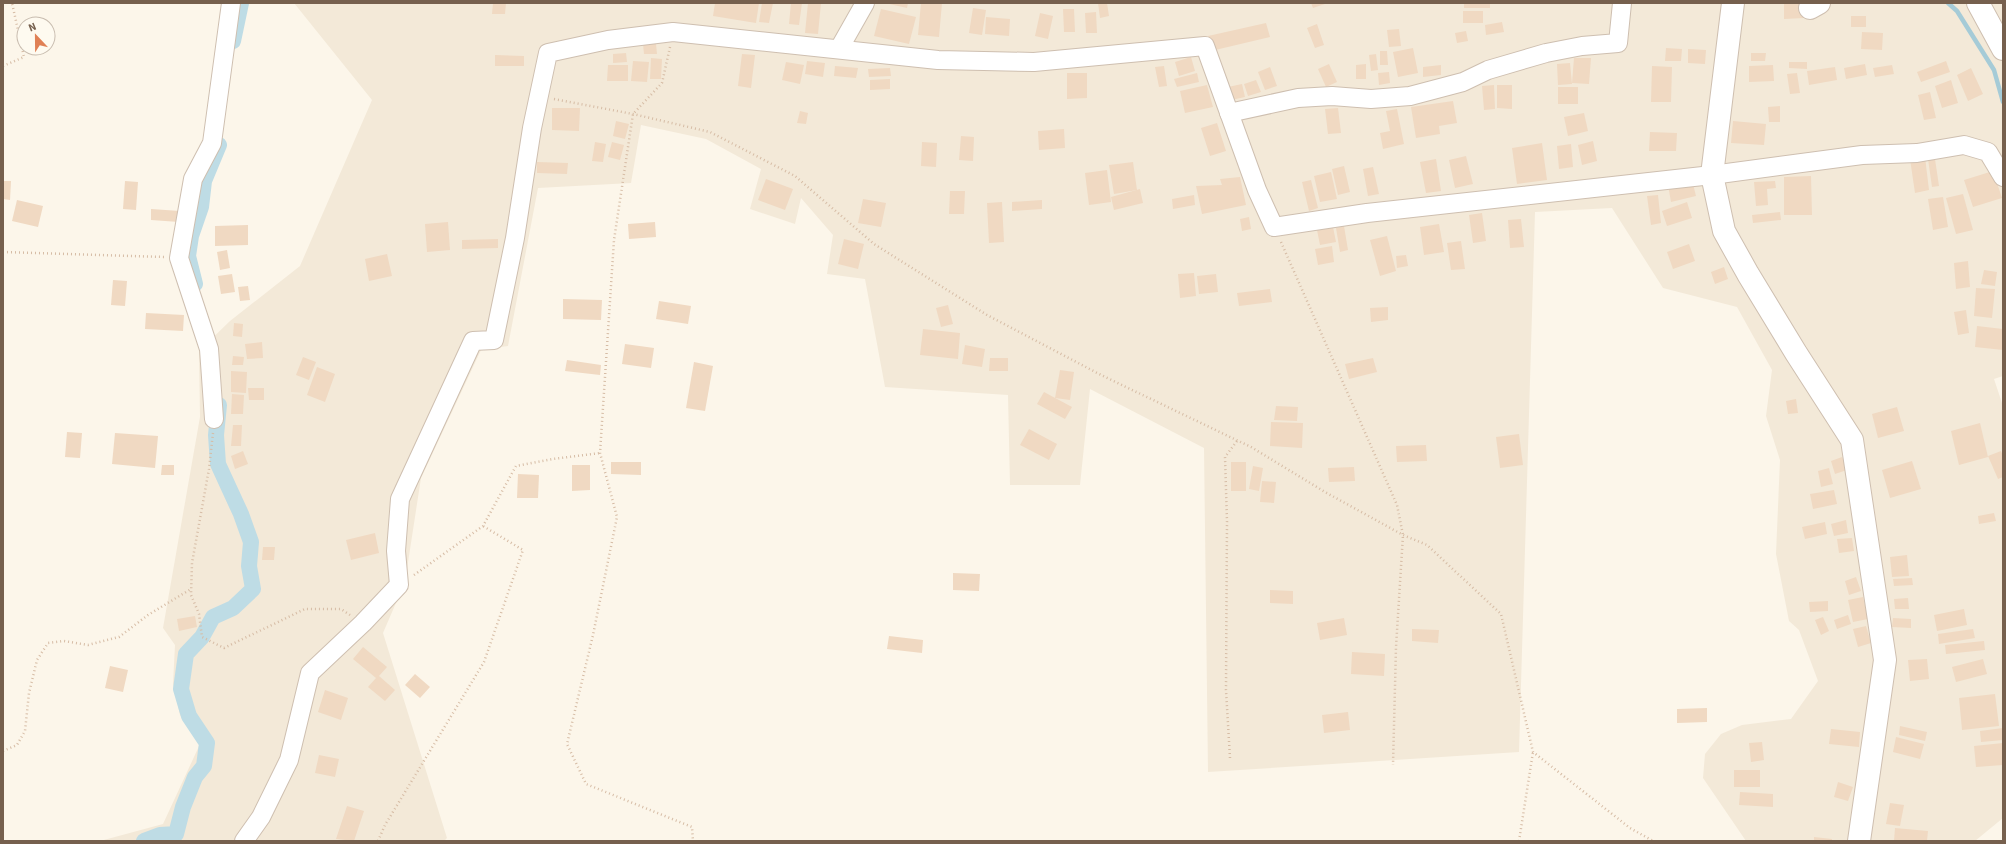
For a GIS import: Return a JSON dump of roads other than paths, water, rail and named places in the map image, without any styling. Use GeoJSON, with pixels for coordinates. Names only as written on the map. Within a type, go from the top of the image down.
{"type":"FeatureCollection","features":[{"type":"Feature","properties":{"kind":"street"},"geometry":{"type":"LineString","coordinates":[[214,419],[210,350],[179,258],[193,179],[212,143],[231,3]]}},
{"type":"Feature","properties":{"kind":"street"},"geometry":{"type":"LineString","coordinates":[[839,49],[865,3]]}},
{"type":"Feature","properties":{"kind":"street"},"geometry":{"type":"LineString","coordinates":[[1228,113],[1298,98],[1332,96],[1371,99],[1410,96],[1463,82],[1488,70],[1546,53],[1582,46],[1618,43],[1622,3]]}},
{"type":"Feature","properties":{"kind":"street"},"geometry":{"type":"LineString","coordinates":[[1733,3],[1712,175],[1724,231],[1796,353],[1852,440],[1885,660],[1859,841]]}},
{"type":"Feature","properties":{"kind":"street"},"geometry":{"type":"LineString","coordinates":[[1978,3],[2003,49]]}},
{"type":"Feature","properties":{"kind":"street"},"geometry":{"type":"LineString","coordinates":[[244,841],[261,817],[289,760],[310,673],[363,623],[399,585],[396,551],[400,499],[473,341],[494,340],[515,238],[532,128],[540,97],[548,53],[608,40],[673,32],[938,60],[1034,62],[1205,46],[1257,190],[1274,227],[1367,213],[1712,175],[1862,155],[1917,153],[1964,145],[1988,152],[2003,177]]}},
{"type":"Feature","properties":{"kind":"waterway"},"geometry":{"type":"LineString","coordinates":[[233,41],[241,3]]}},
{"type":"Feature","properties":{"kind":"waterway"},"geometry":{"type":"LineString","coordinates":[[1948,3],[1957,11],[1994,70],[2003,102]]}},
{"type":"Feature","properties":{"kind":"waterway"},"geometry":{"type":"LineString","coordinates":[[195,284],[188,256],[191,236],[201,207],[204,181],[219,145]]}},
{"type":"Feature","properties":{"kind":"waterway"},"geometry":{"type":"LineString","coordinates":[[144,841],[160,835],[176,834],[183,807],[195,777],[204,766],[207,743],[189,716],[181,689],[186,654],[202,637],[213,617],[233,608],[253,589],[249,566],[251,542],[241,514],[218,464],[216,435],[219,405]]}}]}
